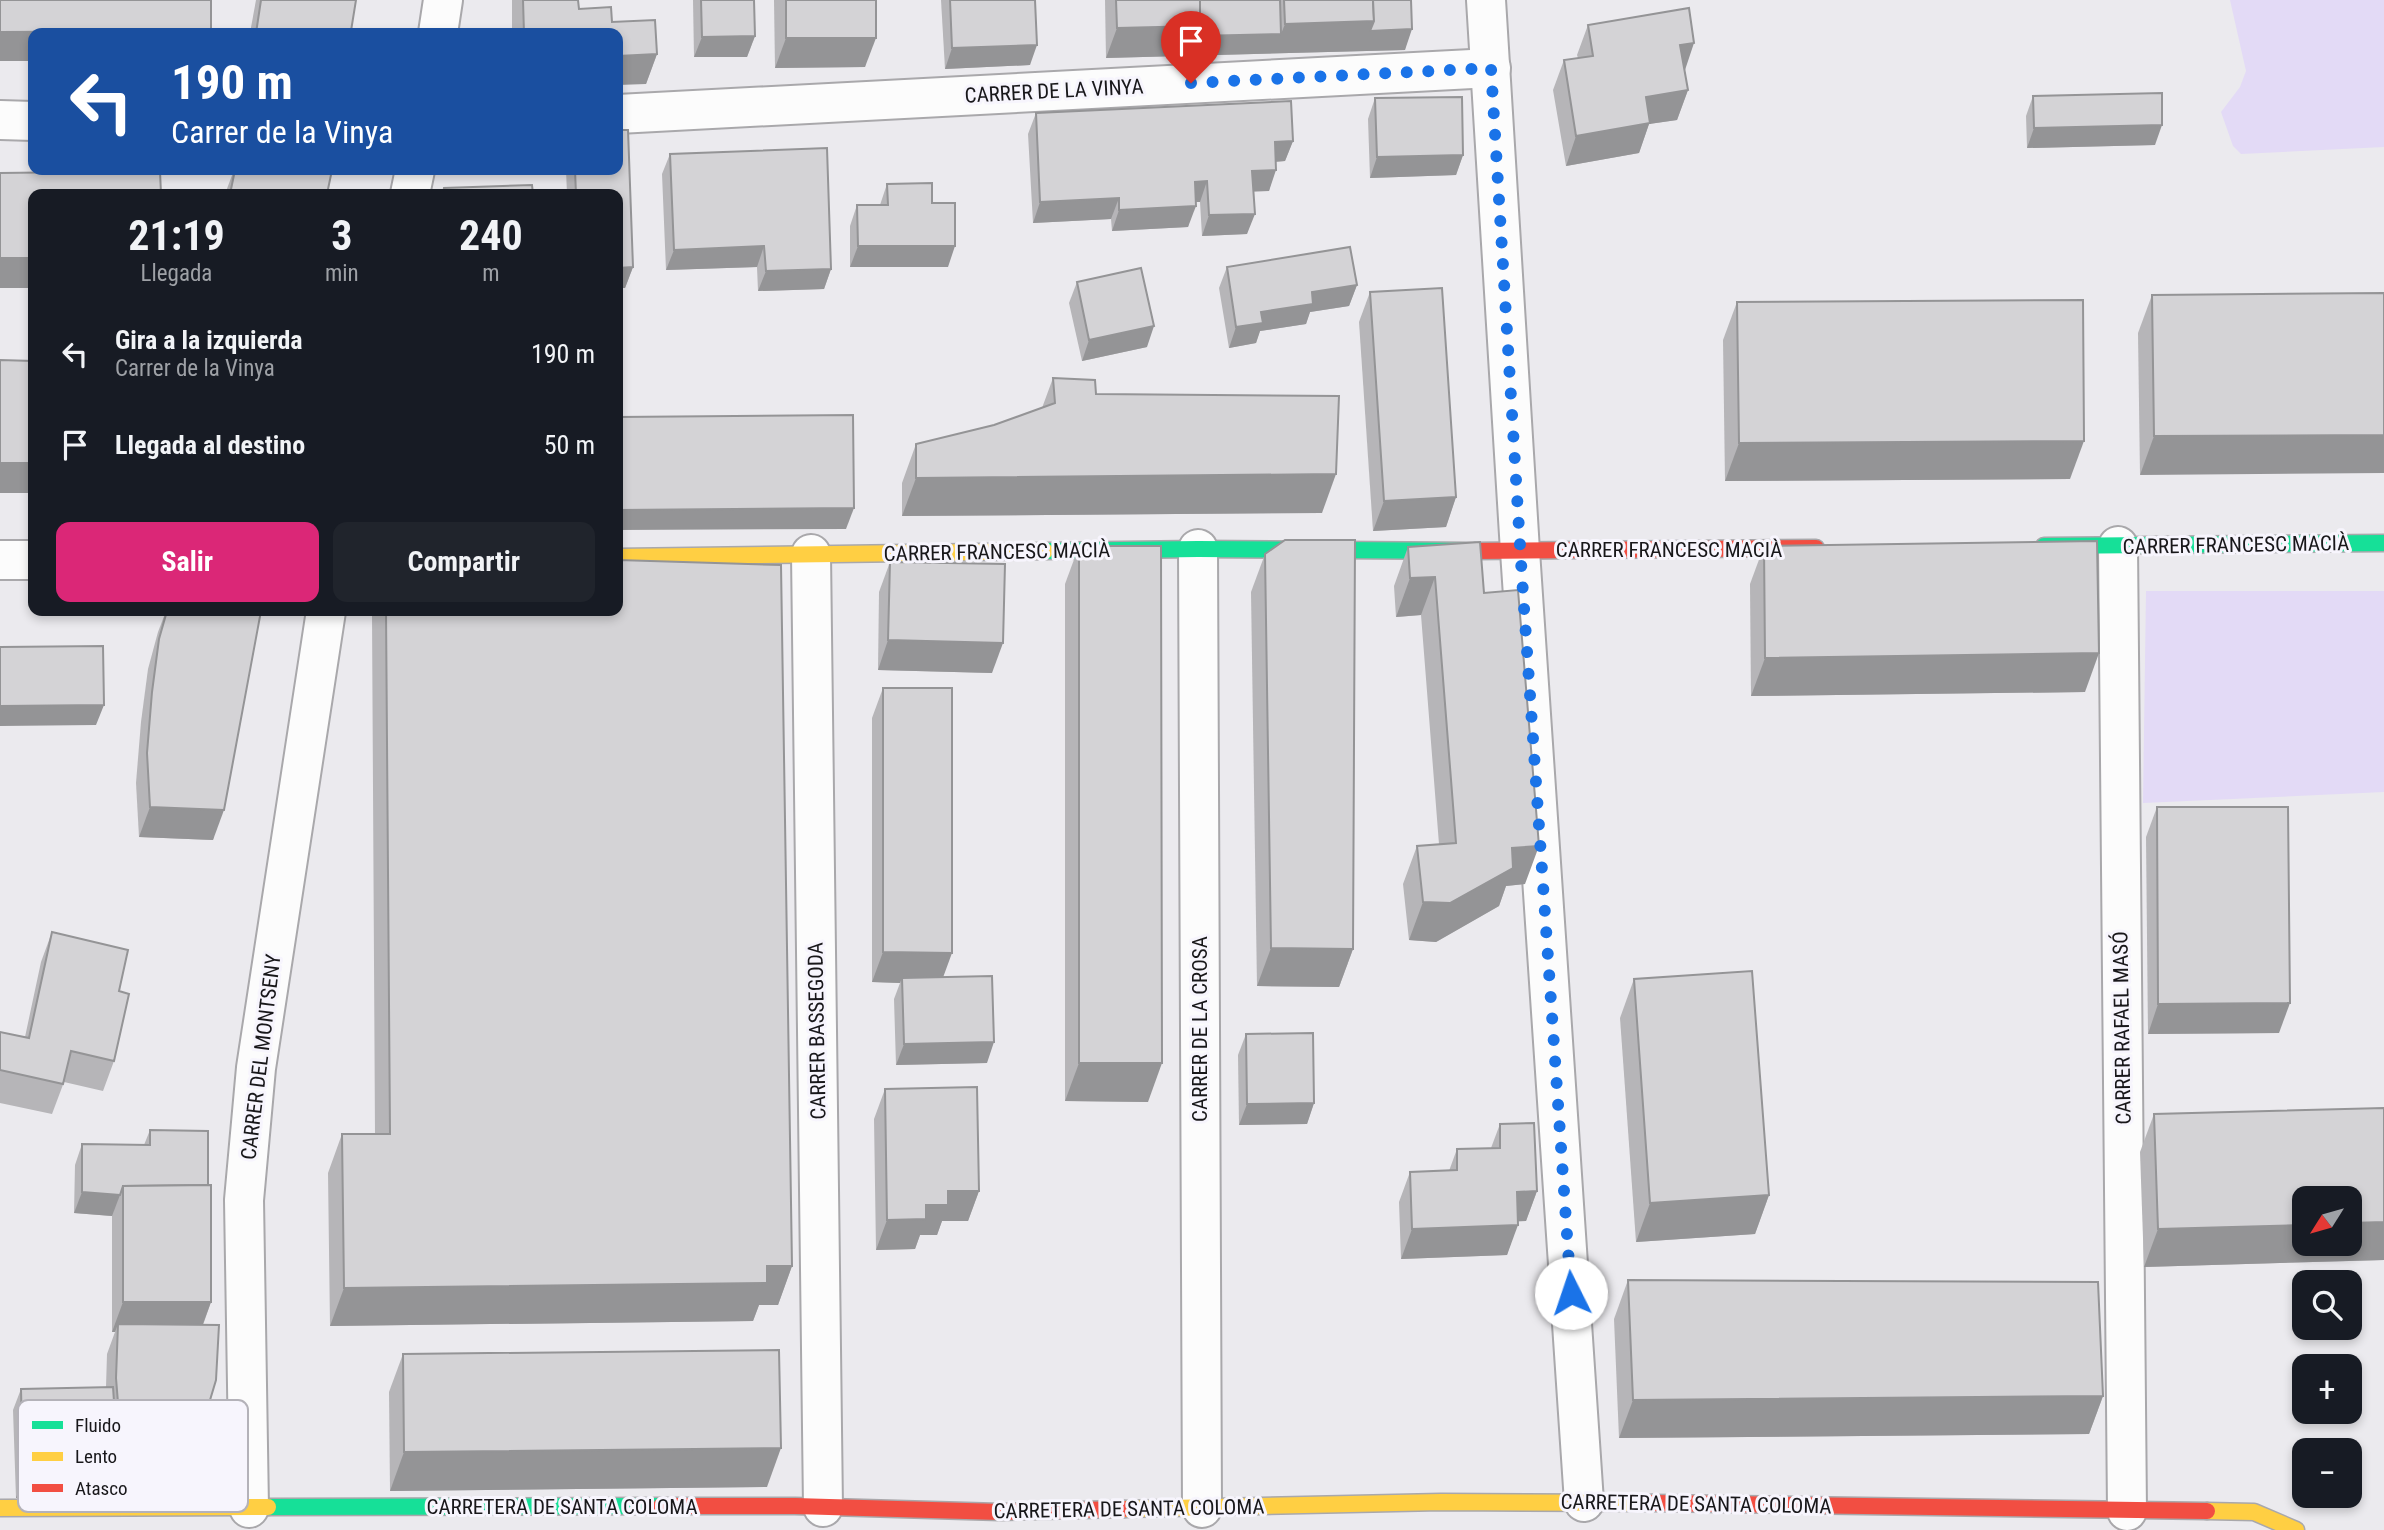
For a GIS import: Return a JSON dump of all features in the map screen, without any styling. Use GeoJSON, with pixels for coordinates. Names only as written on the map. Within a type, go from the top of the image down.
{"type":"FeatureCollection","features":[{"type":"Feature","properties":{"kind":"street"},"geometry":{"type":"LineString","coordinates":[[439,28],[443,0]]}},
{"type":"Feature","properties":{"kind":"street"},"geometry":{"type":"LineString","coordinates":[[1486,0],[1584,1502]]}},
{"type":"Feature","properties":{"kind":"street","name":"CARRER DE LA VINYA"},"geometry":{"type":"LineString","coordinates":[[623,114],[1491,68]]}},
{"type":"Feature","properties":{"kind":"street"},"geometry":{"type":"LineString","coordinates":[[0,120],[28,121]]}},
{"type":"Feature","properties":{"kind":"street","name":"CARRER FRANCESC MACIÀ"},"geometry":{"type":"LineString","coordinates":[[2034,547],[2384,543]]}},
{"type":"Feature","properties":{"kind":"street","name":"CARRER RAFAEL MASÓ"},"geometry":{"type":"LineString","coordinates":[[2118,546],[2127,1510]]}},
{"type":"Feature","properties":{"kind":"street","name":"CARRER FRANCESC MACIÀ"},"geometry":{"type":"LineString","coordinates":[[623,557],[1198,549],[1520,551],[1838,548]]}},
{"type":"Feature","properties":{"kind":"street","name":"CARRER DE LA CROSA"},"geometry":{"type":"LineString","coordinates":[[1198,549],[1202,1508]]}},
{"type":"Feature","properties":{"kind":"street","name":"CARRER BASSEGODA"},"geometry":{"type":"LineString","coordinates":[[811,554],[822,1507]]}},
{"type":"Feature","properties":{"kind":"street"},"geometry":{"type":"LineString","coordinates":[[0,560],[28,560]]}},
{"type":"Feature","properties":{"kind":"street","name":"CARRER DEL MONTSENY"},"geometry":{"type":"LineString","coordinates":[[247,1400],[244,1199],[256,1068],[325,616]]}},
{"type":"Feature","properties":{"kind":"street","name":"CARRER DEL MONTSENY"},"geometry":{"type":"LineString","coordinates":[[248,1446],[249,1508]]}},
{"type":"Feature","properties":{"kind":"street","name":"CARRETERA DE SANTA COLOMA"},"geometry":{"type":"LineString","coordinates":[[249,1508],[822,1507],[1000,1512],[1441,1502],[1584,1502],[2255,1512],[2296,1530]]}},
{"type":"Feature","properties":{"kind":"street","name":"CARRETERA DE SANTA COLOMA"},"geometry":{"type":"LineString","coordinates":[[0,1507],[18,1507]]}},
{"type":"Feature","properties":{"kind":"shaded area"},"geometry":{"type":"Polygon","coordinates":[[[2230,0],[2384,0],[2384,147],[2241,154],[2233,146],[2221,112],[2240,87],[2246,71],[2230,0]]]}},
{"type":"Feature","properties":{"kind":"shaded area"},"geometry":{"type":"Polygon","coordinates":[[[2146,591],[2384,591],[2384,792],[2143,803],[2146,591]]]}},
{"type":"Feature","properties":{"kind":"building"},"geometry":{"type":"Polygon","coordinates":[[[0,0],[211,0],[211,28],[28,28],[28,32],[0,32],[0,0]]]}},
{"type":"Feature","properties":{"kind":"building"},"geometry":{"type":"Polygon","coordinates":[[[261,0],[356,0],[351,28],[257,28],[261,0]]]}},
{"type":"Feature","properties":{"kind":"building"},"geometry":{"type":"Polygon","coordinates":[[[523,0],[578,0],[579,9],[611,7],[612,22],[655,20],[657,54],[623,56],[623,28],[524,28],[523,0]]]}},
{"type":"Feature","properties":{"kind":"building"},"geometry":{"type":"Polygon","coordinates":[[[701,0],[754,0],[755,36],[702,37],[701,0]]]}},
{"type":"Feature","properties":{"kind":"building"},"geometry":{"type":"Polygon","coordinates":[[[786,0],[876,0],[876,38],[786,38],[786,0]]]}},
{"type":"Feature","properties":{"kind":"building"},"geometry":{"type":"Polygon","coordinates":[[[950,0],[1035,0],[1037,45],[952,48],[950,0]]]}},
{"type":"Feature","properties":{"kind":"building"},"geometry":{"type":"Polygon","coordinates":[[[1116,0],[1200,0],[1200,26],[1117,28],[1116,0]]]}},
{"type":"Feature","properties":{"kind":"building"},"geometry":{"type":"Polygon","coordinates":[[[1200,0],[1280,0],[1281,34],[1196,36],[1200,26],[1200,0]]]}},
{"type":"Feature","properties":{"kind":"building"},"geometry":{"type":"Polygon","coordinates":[[[1284,0],[1373,0],[1374,21],[1285,24],[1284,0]]]}},
{"type":"Feature","properties":{"kind":"building"},"geometry":{"type":"Polygon","coordinates":[[[1373,0],[1411,0],[1412,29],[1370,31],[1374,21],[1373,0]]]}},
{"type":"Feature","properties":{"kind":"building"},"geometry":{"type":"Polygon","coordinates":[[[1689,8],[1694,43],[1680,45],[1688,90],[1646,97],[1650,123],[1576,136],[1564,60],[1593,56],[1588,25],[1689,8]]]}},
{"type":"Feature","properties":{"kind":"building"},"geometry":{"type":"Polygon","coordinates":[[[2162,93],[2162,125],[2034,128],[2033,96],[2162,93]]]}},
{"type":"Feature","properties":{"kind":"building"},"geometry":{"type":"Polygon","coordinates":[[[1462,97],[1463,155],[1377,157],[1375,98],[1462,97]]]}},
{"type":"Feature","properties":{"kind":"building"},"geometry":{"type":"Polygon","coordinates":[[[1291,101],[1293,141],[1275,142],[1276,170],[1252,171],[1255,214],[1209,215],[1207,181],[1195,182],[1196,206],[1119,210],[1119,198],[1040,202],[1036,113],[1291,101]]]}},
{"type":"Feature","properties":{"kind":"building"},"geometry":{"type":"Polygon","coordinates":[[[623,130],[628,130],[633,267],[623,268],[623,189],[576,189],[575,175],[623,175],[623,130]]]}},
{"type":"Feature","properties":{"kind":"building"},"geometry":{"type":"Polygon","coordinates":[[[827,148],[831,269],[766,271],[764,246],[674,250],[670,154],[827,148]]]}},
{"type":"Feature","properties":{"kind":"building"},"geometry":{"type":"Polygon","coordinates":[[[0,173],[160,175],[161,189],[28,189],[28,258],[0,258],[0,173]]]}},
{"type":"Feature","properties":{"kind":"building"},"geometry":{"type":"Polygon","coordinates":[[[234,175],[331,175],[328,189],[231,189],[234,175]]]}},
{"type":"Feature","properties":{"kind":"building"},"geometry":{"type":"Polygon","coordinates":[[[932,183],[932,203],[955,203],[955,246],[858,246],[857,205],[888,205],[887,184],[932,183]]]}},
{"type":"Feature","properties":{"kind":"building"},"geometry":{"type":"Polygon","coordinates":[[[532,185],[532,189],[444,189],[532,185]]]}},
{"type":"Feature","properties":{"kind":"building"},"geometry":{"type":"Polygon","coordinates":[[[1350,247],[1357,285],[1312,292],[1313,304],[1261,312],[1263,323],[1236,327],[1227,267],[1350,247]]]}},
{"type":"Feature","properties":{"kind":"building"},"geometry":{"type":"Polygon","coordinates":[[[1141,268],[1154,326],[1089,340],[1077,282],[1141,268]]]}},
{"type":"Feature","properties":{"kind":"building"},"geometry":{"type":"Polygon","coordinates":[[[1442,288],[1456,497],[1384,501],[1370,292],[1442,288]]]}},
{"type":"Feature","properties":{"kind":"building"},"geometry":{"type":"Polygon","coordinates":[[[2384,293],[2384,435],[2154,436],[2152,295],[2384,293]]]}},
{"type":"Feature","properties":{"kind":"building"},"geometry":{"type":"Polygon","coordinates":[[[2083,300],[2084,441],[1739,443],[1737,302],[2083,300]]]}},
{"type":"Feature","properties":{"kind":"building"},"geometry":{"type":"Polygon","coordinates":[[[0,360],[28,361],[28,463],[0,463],[0,360]]]}},
{"type":"Feature","properties":{"kind":"building"},"geometry":{"type":"Polygon","coordinates":[[[1053,378],[1095,380],[1096,394],[1339,396],[1336,474],[916,478],[916,444],[994,425],[1055,403],[1053,378]]]}},
{"type":"Feature","properties":{"kind":"building"},"geometry":{"type":"Polygon","coordinates":[[[853,415],[854,508],[623,510],[623,417],[853,415]]]}},
{"type":"Feature","properties":{"kind":"building"},"geometry":{"type":"Polygon","coordinates":[[[1285,540],[1355,540],[1353,949],[1271,948],[1265,554],[1285,540]]]}},
{"type":"Feature","properties":{"kind":"building"},"geometry":{"type":"Polygon","coordinates":[[[2097,541],[2099,653],[1765,658],[1764,546],[2097,541]]]}},
{"type":"Feature","properties":{"kind":"building"},"geometry":{"type":"Polygon","coordinates":[[[1480,542],[1484,593],[1518,590],[1539,846],[1512,848],[1513,868],[1450,903],[1423,902],[1417,846],[1456,843],[1435,577],[1410,578],[1408,547],[1480,542]]]}},
{"type":"Feature","properties":{"kind":"building"},"geometry":{"type":"Polygon","coordinates":[[[1079,546],[1161,546],[1162,1063],[1079,1063],[1079,546]]]}},
{"type":"Feature","properties":{"kind":"building"},"geometry":{"type":"Polygon","coordinates":[[[623,560],[781,565],[792,1266],[767,1266],[767,1283],[344,1288],[342,1134],[390,1134],[386,616],[623,616],[623,560]]]}},
{"type":"Feature","properties":{"kind":"building"},"geometry":{"type":"Polygon","coordinates":[[[890,562],[1005,564],[1003,643],[888,640],[890,562]]]}},
{"type":"Feature","properties":{"kind":"building"},"geometry":{"type":"Polygon","coordinates":[[[166,616],[260,616],[224,810],[150,807],[147,753],[159,639],[166,616]]]}},
{"type":"Feature","properties":{"kind":"building"},"geometry":{"type":"Polygon","coordinates":[[[103,646],[104,705],[0,706],[0,647],[103,646]]]}},
{"type":"Feature","properties":{"kind":"building"},"geometry":{"type":"Polygon","coordinates":[[[883,688],[952,688],[952,953],[883,952],[883,688]]]}},
{"type":"Feature","properties":{"kind":"building"},"geometry":{"type":"Polygon","coordinates":[[[2157,807],[2288,807],[2290,1003],[2158,1004],[2157,807]]]}},
{"type":"Feature","properties":{"kind":"building"},"geometry":{"type":"Polygon","coordinates":[[[52,932],[128,950],[119,991],[129,994],[114,1061],[71,1051],[63,1084],[0,1070],[0,1032],[29,1038],[52,932]]]}},
{"type":"Feature","properties":{"kind":"building"},"geometry":{"type":"Polygon","coordinates":[[[1752,971],[1769,1195],[1650,1203],[1634,979],[1752,971]]]}},
{"type":"Feature","properties":{"kind":"building"},"geometry":{"type":"Polygon","coordinates":[[[992,976],[994,1042],[904,1044],[902,978],[992,976]]]}},
{"type":"Feature","properties":{"kind":"building"},"geometry":{"type":"Polygon","coordinates":[[[1313,1033],[1314,1103],[1247,1104],[1246,1034],[1313,1033]]]}},
{"type":"Feature","properties":{"kind":"building"},"geometry":{"type":"Polygon","coordinates":[[[977,1087],[979,1191],[948,1191],[948,1205],[926,1205],[926,1219],[887,1220],[885,1089],[977,1087]]]}},
{"type":"Feature","properties":{"kind":"building"},"geometry":{"type":"Polygon","coordinates":[[[2384,1108],[2384,1222],[2362,1223],[2362,1186],[2292,1186],[2292,1225],[2158,1229],[2154,1114],[2384,1108]]]}},
{"type":"Feature","properties":{"kind":"building"},"geometry":{"type":"Polygon","coordinates":[[[1534,1123],[1537,1191],[1517,1192],[1518,1225],[1412,1229],[1410,1172],[1457,1170],[1457,1149],[1500,1148],[1500,1124],[1534,1123]]]}},
{"type":"Feature","properties":{"kind":"building"},"geometry":{"type":"Polygon","coordinates":[[[150,1130],[208,1131],[208,1185],[123,1186],[120,1195],[82,1192],[82,1144],[150,1145],[150,1130]]]}},
{"type":"Feature","properties":{"kind":"building"},"geometry":{"type":"Polygon","coordinates":[[[211,1185],[211,1302],[123,1302],[123,1186],[211,1185]]]}},
{"type":"Feature","properties":{"kind":"building"},"geometry":{"type":"Polygon","coordinates":[[[1628,1280],[2098,1282],[2103,1396],[1633,1400],[1628,1280]]]}},
{"type":"Feature","properties":{"kind":"building"},"geometry":{"type":"Polygon","coordinates":[[[118,1324],[219,1325],[216,1380],[210,1400],[118,1400],[118,1324]]]}},
{"type":"Feature","properties":{"kind":"building"},"geometry":{"type":"Polygon","coordinates":[[[779,1350],[781,1448],[404,1452],[403,1354],[779,1350]]]}},
{"type":"Feature","properties":{"kind":"building"},"geometry":{"type":"Polygon","coordinates":[[[113,1387],[114,1400],[21,1400],[21,1389],[113,1387]]]}},
{"type":"Feature","properties":{"kind":"traffic: fast"},"geometry":{"type":"LineString","coordinates":[[2044,546],[2384,543]]}},
{"type":"Feature","properties":{"kind":"traffic: fast"},"geometry":{"type":"LineString","coordinates":[[1045,551],[1475,551]]}},
{"type":"Feature","properties":{"kind":"traffic: fast"},"geometry":{"type":"LineString","coordinates":[[268,1507],[661,1506]]}},
{"type":"Feature","properties":{"kind":"traffic: slow"},"geometry":{"type":"LineString","coordinates":[[623,557],[1045,551]]}},
{"type":"Feature","properties":{"kind":"traffic: slow"},"geometry":{"type":"LineString","coordinates":[[1124,1509],[1441,1502],[1652,1503]]}},
{"type":"Feature","properties":{"kind":"traffic: slow"},"geometry":{"type":"LineString","coordinates":[[248,1507],[268,1507]]}},
{"type":"Feature","properties":{"kind":"traffic: slow"},"geometry":{"type":"LineString","coordinates":[[0,1508],[18,1508]]}},
{"type":"Feature","properties":{"kind":"traffic: slow"},"geometry":{"type":"LineString","coordinates":[[2207,1511],[2254,1512],[2296,1530]]}},
{"type":"Feature","properties":{"kind":"traffic: jam"},"geometry":{"type":"LineString","coordinates":[[1475,551],[1816,548]]}},
{"type":"Feature","properties":{"kind":"traffic: jam"},"geometry":{"type":"LineString","coordinates":[[1652,1503],[2207,1511]]}},
{"type":"Feature","properties":{"kind":"traffic: jam"},"geometry":{"type":"LineString","coordinates":[[661,1506],[795,1506],[1000,1512],[1124,1509]]}},
{"type":"Feature","properties":{"kind":"route"},"geometry":{"type":"LineString","coordinates":[[1191,83],[1491,68],[1522,578],[1571,1293]]}}]}
